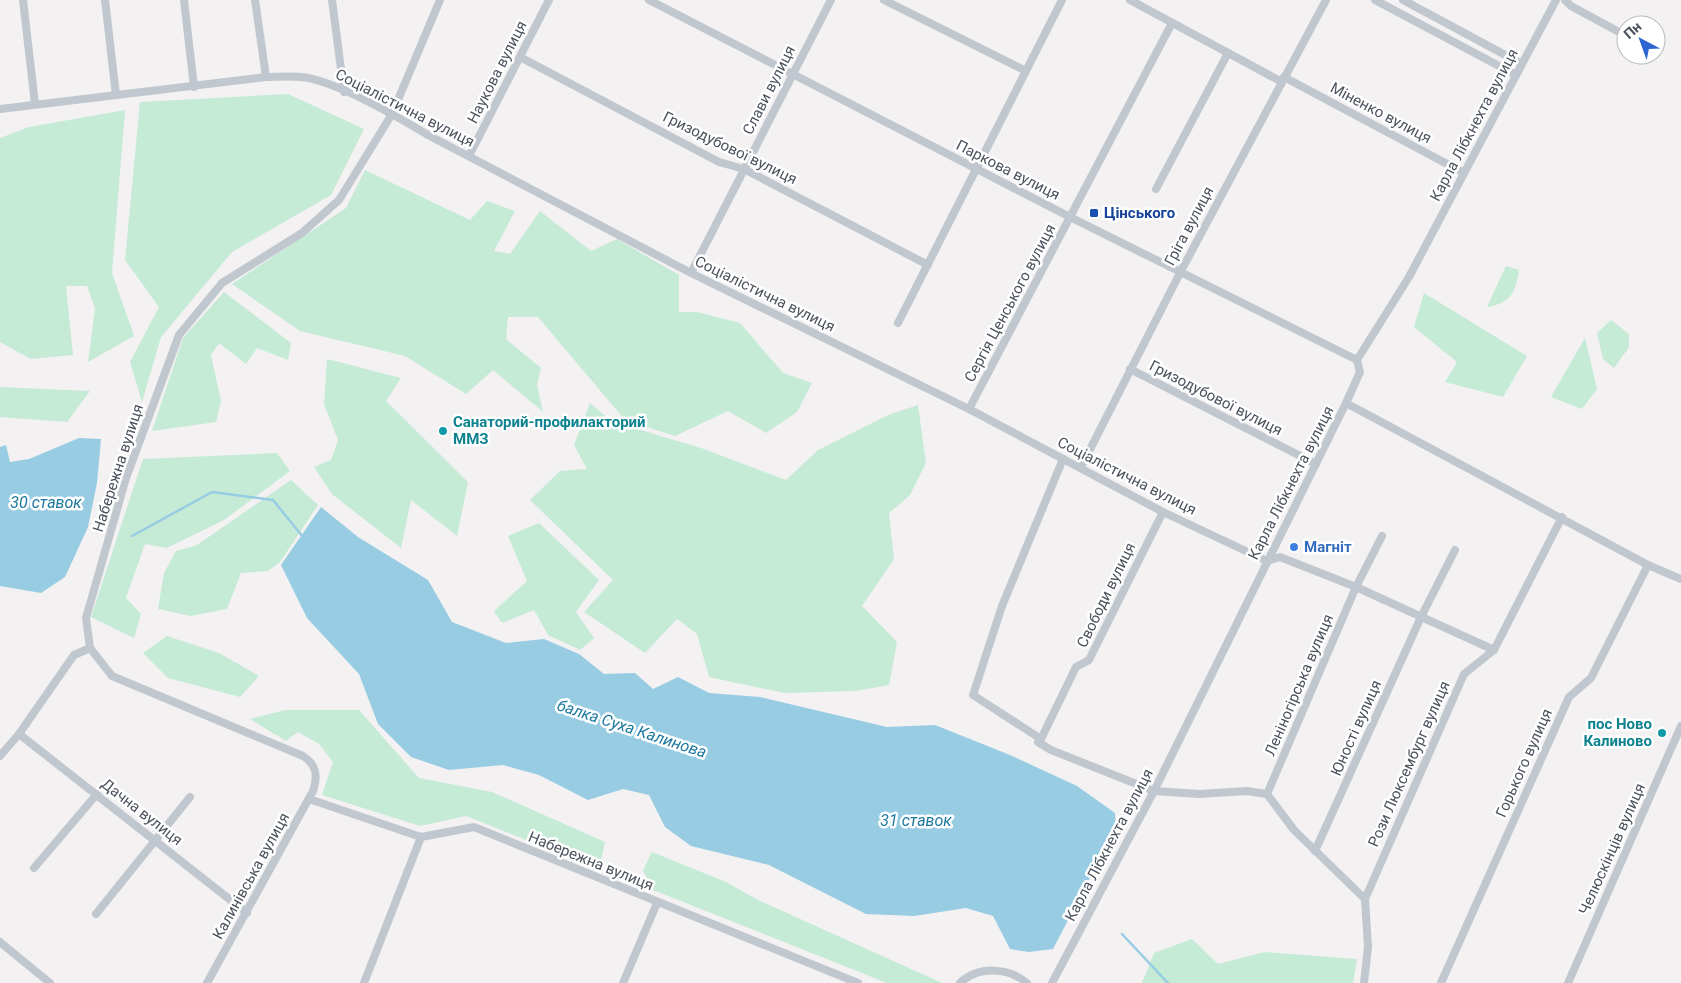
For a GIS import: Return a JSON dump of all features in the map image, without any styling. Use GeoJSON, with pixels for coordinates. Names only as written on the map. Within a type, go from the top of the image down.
{"type":"FeatureCollection","features":[{"type":"Feature","properties":{"kind":"street"},"geometry":{"type":"LineString","coordinates":[[23,0],[35,104]]}},
{"type":"Feature","properties":{"kind":"street"},"geometry":{"type":"LineString","coordinates":[[104,0],[116,94]]}},
{"type":"Feature","properties":{"kind":"street"},"geometry":{"type":"LineString","coordinates":[[184,0],[194,87]]}},
{"type":"Feature","properties":{"kind":"street"},"geometry":{"type":"LineString","coordinates":[[255,0],[266,77]]}},
{"type":"Feature","properties":{"kind":"street"},"geometry":{"type":"LineString","coordinates":[[332,0],[344,92]]}},
{"type":"Feature","properties":{"kind":"street","name":"Набережна вулиця"},"geometry":{"type":"LineString","coordinates":[[316,782],[315,769],[303,756],[119,679],[106,671],[90,648],[86,618],[126,478],[179,335],[222,283],[302,233],[339,200],[392,114],[440,0]]}},
{"type":"Feature","properties":{"kind":"street","name":"Наукова вулиця"},"geometry":{"type":"LineString","coordinates":[[469,156],[549,0]]}},
{"type":"Feature","properties":{"kind":"street","name":"Паркова вулиця"},"geometry":{"type":"LineString","coordinates":[[649,0],[1070,217],[1357,360]]}},
{"type":"Feature","properties":{"kind":"street","name":"Слави вулиця"},"geometry":{"type":"LineString","coordinates":[[690,273],[831,0]]}},
{"type":"Feature","properties":{"kind":"street"},"geometry":{"type":"LineString","coordinates":[[884,0],[1026,71]]}},
{"type":"Feature","properties":{"kind":"street"},"geometry":{"type":"LineString","coordinates":[[898,323],[1062,0]]}},
{"type":"Feature","properties":{"kind":"street","name":"Міненко вулиця"},"geometry":{"type":"LineString","coordinates":[[1130,0],[1228,53],[1464,173]]}},
{"type":"Feature","properties":{"kind":"street","name":"Гріга вулиця"},"geometry":{"type":"LineString","coordinates":[[1081,467],[1181,271],[1326,0]]}},
{"type":"Feature","properties":{"kind":"street"},"geometry":{"type":"LineString","coordinates":[[1375,0],[1516,75]]}},
{"type":"Feature","properties":{"kind":"street"},"geometry":{"type":"LineString","coordinates":[[1403,0],[1522,64]]}},
{"type":"Feature","properties":{"kind":"street","name":"Карла Лібкнехта вулиця"},"geometry":{"type":"LineString","coordinates":[[1052,983],[1154,790],[1346,403],[1360,372],[1357,360],[1409,277],[1556,0]]}},
{"type":"Feature","properties":{"kind":"street"},"geometry":{"type":"LineString","coordinates":[[1565,0],[1571,6],[1616,30]]}},
{"type":"Feature","properties":{"kind":"street","name":"Сергія Ценського вулиця"},"geometry":{"type":"LineString","coordinates":[[969,409],[1172,23]]}},
{"type":"Feature","properties":{"kind":"street"},"geometry":{"type":"LineString","coordinates":[[1156,189],[1228,53]]}},
{"type":"Feature","properties":{"kind":"street","name":"Гризодубової вулиця"},"geometry":{"type":"LineString","coordinates":[[520,57],[719,162],[744,169],[928,265]]}},
{"type":"Feature","properties":{"kind":"street","name":"Соціалістична вулиця"},"geometry":{"type":"LineString","coordinates":[[0,109],[266,77],[302,77],[325,83],[392,114],[690,273],[969,409],[1163,512],[1267,561],[1280,557],[1356,587],[1494,650]]}},
{"type":"Feature","properties":{"kind":"street","name":"Гризодубової вулиця"},"geometry":{"type":"LineString","coordinates":[[1130,369],[1316,464]]}},
{"type":"Feature","properties":{"kind":"street"},"geometry":{"type":"LineString","coordinates":[[1346,403],[1562,517],[1648,565],[1681,579]]}},
{"type":"Feature","properties":{"kind":"street"},"geometry":{"type":"LineString","coordinates":[[1063,458],[1002,606],[973,695],[1041,739],[1038,742],[1050,750],[1154,790],[1199,794],[1247,791],[1266,794],[1294,830],[1365,899],[1368,947],[1364,983]]}},
{"type":"Feature","properties":{"kind":"street","name":"Свободи вулиця"},"geometry":{"type":"LineString","coordinates":[[1041,739],[1076,667],[1089,660],[1163,512]]}},
{"type":"Feature","properties":{"kind":"street","name":"Рози Люксембург вулиця"},"geometry":{"type":"LineString","coordinates":[[1365,899],[1464,674],[1494,650],[1562,517]]}},
{"type":"Feature","properties":{"kind":"street","name":"Леніногірська вулиця"},"geometry":{"type":"LineString","coordinates":[[1266,794],[1356,587],[1382,536]]}},
{"type":"Feature","properties":{"kind":"street","name":"Юності вулиця"},"geometry":{"type":"LineString","coordinates":[[1315,851],[1421,616],[1455,550]]}},
{"type":"Feature","properties":{"kind":"street","name":"Горького вулиця"},"geometry":{"type":"LineString","coordinates":[[1441,983],[1570,697],[1592,678],[1648,565]]}},
{"type":"Feature","properties":{"kind":"street"},"geometry":{"type":"LineString","coordinates":[[0,756],[19,734],[74,655],[90,648]]}},
{"type":"Feature","properties":{"kind":"street","name":"Челюскінців вулиця"},"geometry":{"type":"LineString","coordinates":[[1568,983],[1681,726]]}},
{"type":"Feature","properties":{"kind":"street","name":"Дачна вулиця"},"geometry":{"type":"LineString","coordinates":[[19,734],[157,840],[247,913]]}},
{"type":"Feature","properties":{"kind":"street","name":"Калинівська вулиця"},"geometry":{"type":"LineString","coordinates":[[207,983],[309,799],[316,782]]}},
{"type":"Feature","properties":{"kind":"street"},"geometry":{"type":"LineString","coordinates":[[34,868],[97,794]]}},
{"type":"Feature","properties":{"kind":"street"},"geometry":{"type":"LineString","coordinates":[[96,914],[190,797]]}},
{"type":"Feature","properties":{"kind":"street","name":"Набережна вулиця"},"geometry":{"type":"LineString","coordinates":[[309,799],[421,837],[474,827],[657,903],[858,983]]}},
{"type":"Feature","properties":{"kind":"street"},"geometry":{"type":"LineString","coordinates":[[364,983],[421,837]]}},
{"type":"Feature","properties":{"kind":"street"},"geometry":{"type":"LineString","coordinates":[[623,983],[657,903]]}},
{"type":"Feature","properties":{"kind":"street"},"geometry":{"type":"LineString","coordinates":[[0,942],[50,983]]}},
{"type":"Feature","properties":{"kind":"street"},"geometry":{"type":"LineString","coordinates":[[960,983],[973,973],[982,970],[1014,975],[1028,983]]}},
{"type":"Feature","properties":{"kind":"green space"},"geometry":{"type":"Polygon","coordinates":[[[288,94],[364,129],[331,195],[232,252],[161,337],[142,402],[130,362],[159,307],[125,260],[140,102],[288,94]]]}},
{"type":"Feature","properties":{"kind":"green space"},"geometry":{"type":"Polygon","coordinates":[[[125,110],[112,273],[134,336],[88,362],[95,308],[87,286],[66,286],[73,355],[31,359],[0,342],[0,138],[29,127],[125,110]]]}},
{"type":"Feature","properties":{"kind":"green space"},"geometry":{"type":"Polygon","coordinates":[[[365,170],[470,220],[487,201],[515,211],[494,251],[510,254],[540,211],[591,251],[617,239],[679,275],[679,312],[697,312],[740,323],[783,373],[812,383],[797,412],[766,433],[728,411],[675,436],[625,420],[538,317],[508,317],[506,339],[541,368],[537,385],[543,412],[493,370],[466,394],[405,356],[300,331],[232,284],[346,208],[365,170]]]}},
{"type":"Feature","properties":{"kind":"green space"},"geometry":{"type":"Polygon","coordinates":[[[1506,266],[1519,270],[1516,285],[1507,300],[1487,307],[1506,266]]]}},
{"type":"Feature","properties":{"kind":"green space"},"geometry":{"type":"Polygon","coordinates":[[[224,292],[291,343],[288,360],[257,348],[246,364],[219,343],[211,355],[221,401],[216,422],[152,431],[183,338],[224,292]]]}},
{"type":"Feature","properties":{"kind":"green space"},"geometry":{"type":"Polygon","coordinates":[[[1424,293],[1527,356],[1503,397],[1445,382],[1457,362],[1414,327],[1424,293]]]}},
{"type":"Feature","properties":{"kind":"green space"},"geometry":{"type":"Polygon","coordinates":[[[1611,320],[1629,334],[1629,347],[1614,368],[1603,359],[1597,333],[1611,320]]]}},
{"type":"Feature","properties":{"kind":"green space"},"geometry":{"type":"Polygon","coordinates":[[[1585,338],[1597,389],[1582,409],[1551,397],[1585,338]]]}},
{"type":"Feature","properties":{"kind":"green space"},"geometry":{"type":"Polygon","coordinates":[[[327,359],[401,378],[386,401],[468,482],[457,536],[411,500],[401,548],[332,494],[314,467],[331,460],[338,440],[324,404],[327,359]]]}},
{"type":"Feature","properties":{"kind":"green space"},"geometry":{"type":"Polygon","coordinates":[[[0,387],[90,391],[67,422],[0,417],[0,387]]]}},
{"type":"Feature","properties":{"kind":"green space"},"geometry":{"type":"Polygon","coordinates":[[[590,403],[611,421],[704,449],[786,480],[818,450],[888,415],[918,405],[926,463],[910,495],[889,513],[894,559],[862,606],[897,642],[889,685],[856,691],[784,693],[709,677],[697,634],[677,619],[645,653],[584,612],[613,580],[530,500],[560,471],[587,469],[574,445],[590,403]]]}},
{"type":"Feature","properties":{"kind":"green space"},"geometry":{"type":"Polygon","coordinates":[[[277,453],[290,471],[224,520],[167,548],[145,544],[126,598],[141,614],[134,638],[91,617],[143,459],[277,453]]]}},
{"type":"Feature","properties":{"kind":"green space"},"geometry":{"type":"Polygon","coordinates":[[[291,480],[318,505],[280,562],[268,571],[241,573],[227,609],[191,616],[158,609],[164,573],[176,551],[197,545],[291,480]]]}},
{"type":"Feature","properties":{"kind":"green space"},"geometry":{"type":"Polygon","coordinates":[[[539,523],[599,580],[576,612],[594,638],[580,650],[548,635],[534,610],[502,623],[494,611],[527,581],[508,536],[539,523]]]}},
{"type":"Feature","properties":{"kind":"green space"},"geometry":{"type":"Polygon","coordinates":[[[167,636],[219,653],[259,676],[240,697],[168,678],[143,653],[167,636]]]}},
{"type":"Feature","properties":{"kind":"green space"},"geometry":{"type":"Polygon","coordinates":[[[285,710],[359,710],[419,778],[492,792],[605,842],[599,869],[466,816],[420,826],[322,795],[333,762],[319,744],[298,732],[286,741],[250,719],[285,710]]]}},
{"type":"Feature","properties":{"kind":"green space"},"geometry":{"type":"Polygon","coordinates":[[[652,852],[726,882],[758,900],[942,983],[887,983],[653,890],[643,870],[652,852]]]}},
{"type":"Feature","properties":{"kind":"green space"},"geometry":{"type":"Polygon","coordinates":[[[1192,939],[1218,964],[1265,952],[1357,959],[1353,983],[1142,983],[1154,953],[1192,939]]]}},
{"type":"Feature","properties":{"kind":"water","name":"30 ставок"},"geometry":{"type":"Polygon","coordinates":[[[79,438],[101,439],[97,483],[88,527],[65,577],[41,593],[0,586],[0,447],[6,445],[10,462],[29,459],[79,438]]]}},
{"type":"Feature","properties":{"kind":"water","name":"31 ставок"},"geometry":{"type":"Polygon","coordinates":[[[321,507],[358,537],[428,580],[452,622],[506,643],[544,639],[579,654],[604,674],[635,673],[653,689],[678,677],[709,693],[760,697],[887,727],[935,725],[1010,755],[1077,786],[1115,813],[1116,828],[1053,949],[1029,952],[1010,949],[993,916],[966,908],[914,916],[866,914],[769,865],[691,846],[665,827],[649,795],[623,789],[588,800],[539,775],[503,765],[449,770],[411,757],[378,724],[359,674],[307,618],[281,565],[321,507]]]}},
{"type":"Feature","properties":{"kind":"waterway","name":"балка Суха Калинова"},"geometry":{"type":"LineString","coordinates":[[132,536],[212,492],[273,500],[303,537]]}},
{"type":"Feature","properties":{"kind":"waterway","name":"балка Суха Калинова"},"geometry":{"type":"LineString","coordinates":[[1122,934],[1168,983]]}},
{"type":"Feature","properties":{"kind":"place","name":"Цінського"},"geometry":{"type":"Point","coordinates":[1094,213]}},
{"type":"Feature","properties":{"kind":"place","name":"Санаторий-профилакторий ММЗ"},"geometry":{"type":"Point","coordinates":[443,431]}},
{"type":"Feature","properties":{"kind":"place","name":"Магніт"},"geometry":{"type":"Point","coordinates":[1294,547]}},
{"type":"Feature","properties":{"kind":"place","name":"пос Ново Калиново"},"geometry":{"type":"Point","coordinates":[1662,733]}}]}
